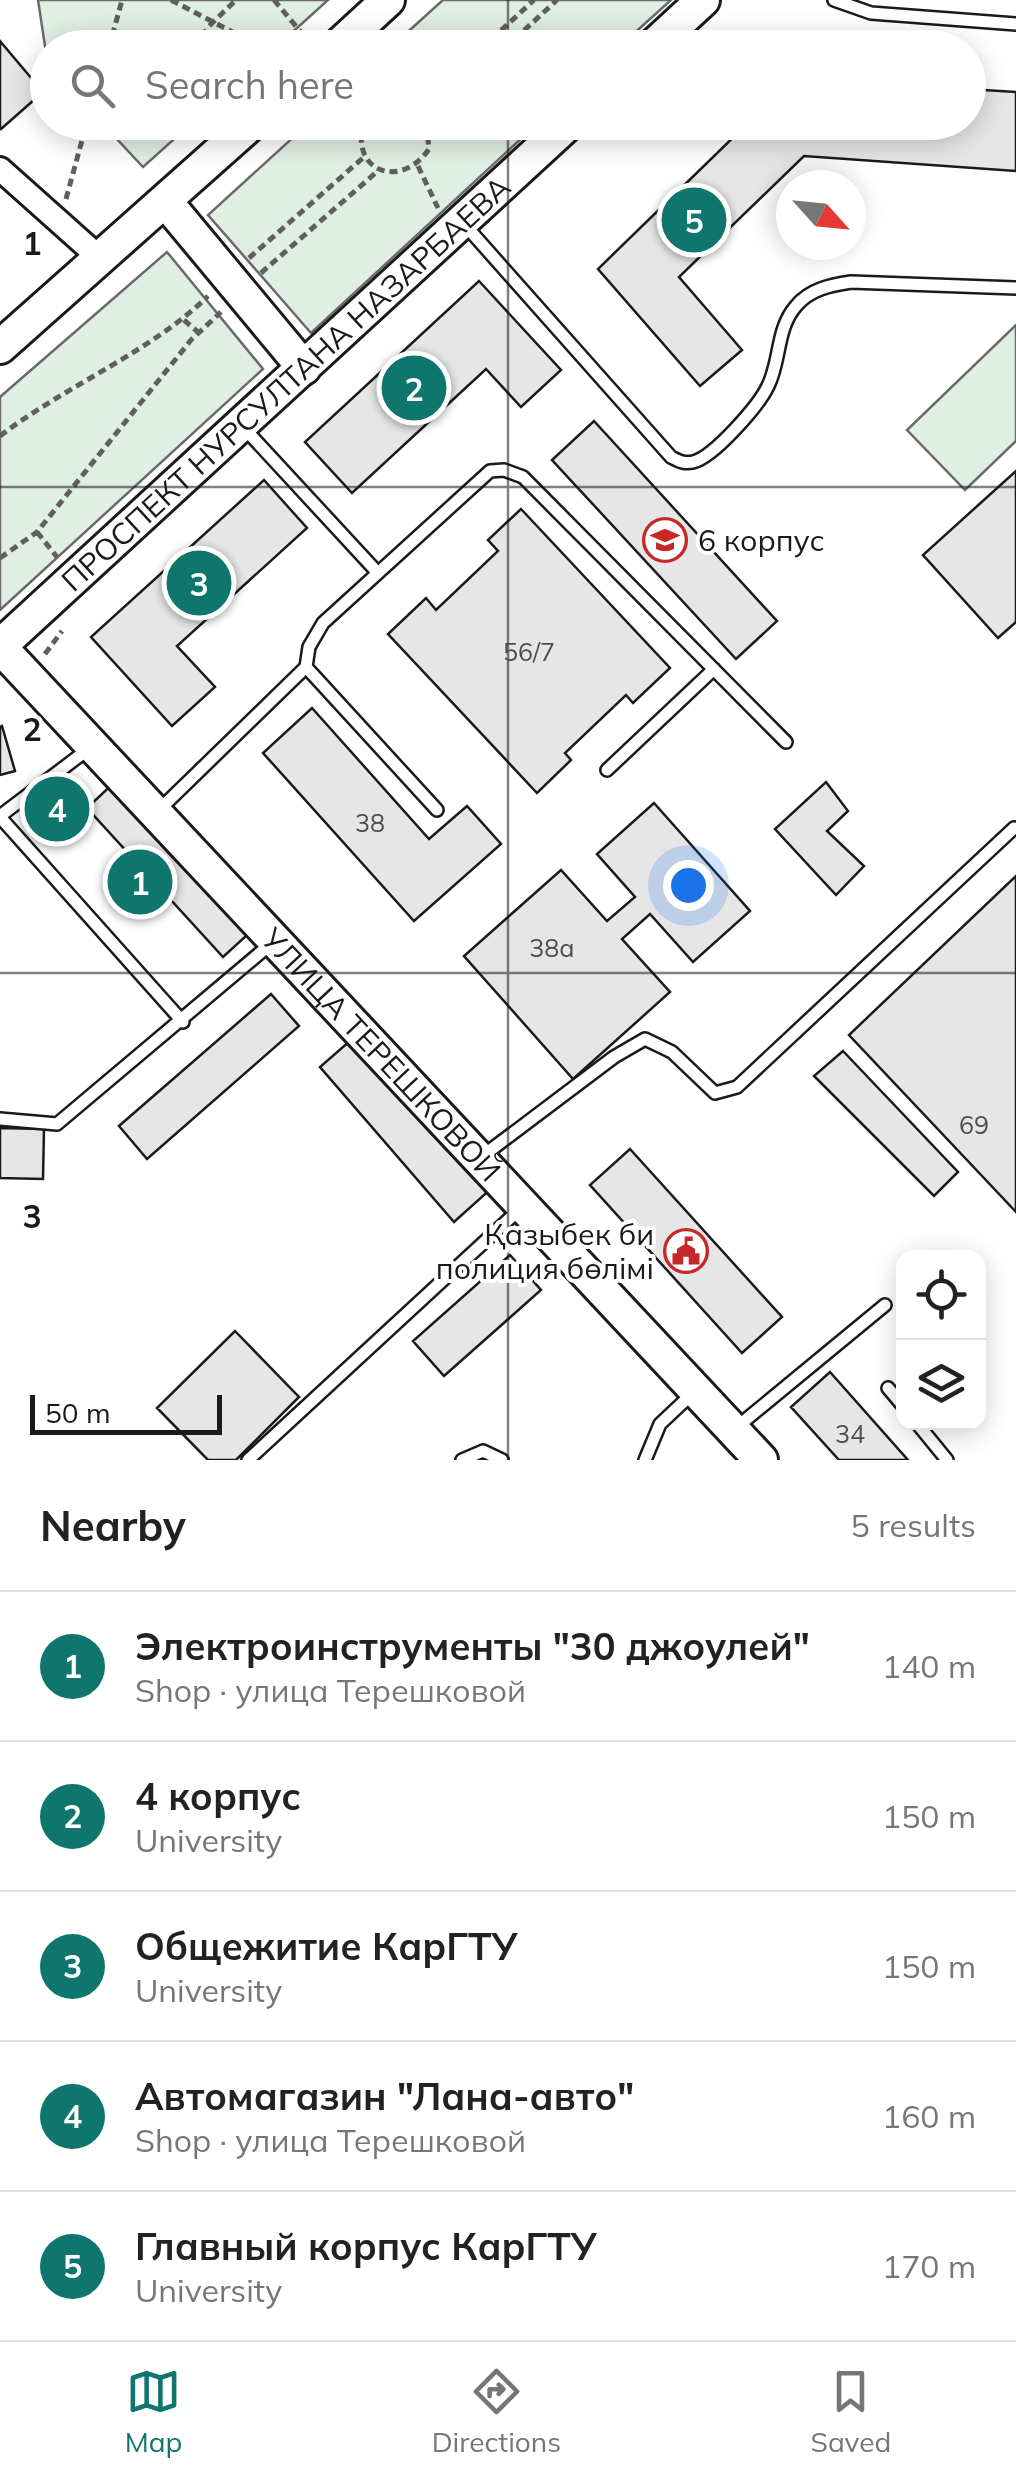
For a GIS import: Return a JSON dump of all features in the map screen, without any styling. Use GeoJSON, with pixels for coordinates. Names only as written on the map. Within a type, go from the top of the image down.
{"type":"FeatureCollection","features":[{"type":"Feature","properties":{"kind":"main road"},"geometry":{"type":"LineString","coordinates":[[339,30],[388,0]]}},
{"type":"Feature","properties":{"kind":"main road"},"geometry":{"type":"LineString","coordinates":[[671,30],[703,0]]}},
{"type":"Feature","properties":{"kind":"main road"},"geometry":{"type":"LineString","coordinates":[[0,348],[233,140]]}},
{"type":"Feature","properties":{"kind":"main road","name":"ПРОСПЕКТ НУРСУЛТАНА НАЗАРБАЕВА"},"geometry":{"type":"LineString","coordinates":[[0,647],[551,140]]}},
{"type":"Feature","properties":{"kind":"main road"},"geometry":{"type":"LineString","coordinates":[[166,202],[304,368]]}},
{"type":"Feature","properties":{"kind":"main road","name":"УЛИЦА ТЕРЕШКОВОЙ"},"geometry":{"type":"LineString","coordinates":[[0,647],[761,1460]]}},
{"type":"Feature","properties":{"kind":"street"},"geometry":{"type":"LineString","coordinates":[[0,169],[102,260]]}},
{"type":"Feature","properties":{"kind":"lane"},"geometry":{"type":"LineString","coordinates":[[834,0],[871,13],[1016,24]]}},
{"type":"Feature","properties":{"kind":"lane"},"geometry":{"type":"LineString","coordinates":[[462,222],[672,457],[684,463],[698,461],[755,408],[770,382],[782,328],[797,304],[824,286],[851,282],[1016,288]]}},
{"type":"Feature","properties":{"kind":"lane"},"geometry":{"type":"LineString","coordinates":[[241,424],[378,573]]}},
{"type":"Feature","properties":{"kind":"lane"},"geometry":{"type":"LineString","coordinates":[[157,812],[306,667],[309,647],[323,623],[490,471],[504,470],[523,477],[786,742]]}},
{"type":"Feature","properties":{"kind":"lane"},"geometry":{"type":"LineString","coordinates":[[306,667],[438,810]]}},
{"type":"Feature","properties":{"kind":"lane"},"geometry":{"type":"LineString","coordinates":[[607,770],[714,669]]}},
{"type":"Feature","properties":{"kind":"lane"},"geometry":{"type":"LineString","coordinates":[[94,744],[0,816],[183,1022]]}},
{"type":"Feature","properties":{"kind":"lane"},"geometry":{"type":"LineString","coordinates":[[480,1158],[614,1057],[645,1039],[672,1052],[715,1093],[737,1088],[1014,828]]}},
{"type":"Feature","properties":{"kind":"lane"},"geometry":{"type":"LineString","coordinates":[[0,1120],[57,1124],[276,940]]}},
{"type":"Feature","properties":{"kind":"lane"},"geometry":{"type":"LineString","coordinates":[[248,1460],[524,1205]]}},
{"type":"Feature","properties":{"kind":"lane"},"geometry":{"type":"LineString","coordinates":[[734,1429],[885,1305]]}},
{"type":"Feature","properties":{"kind":"lane"},"geometry":{"type":"LineString","coordinates":[[888,1388],[896,1398]]}},
{"type":"Feature","properties":{"kind":"lane"},"geometry":{"type":"LineString","coordinates":[[645,1460],[660,1424],[697,1390]]}},
{"type":"Feature","properties":{"kind":"lane"},"geometry":{"type":"LineString","coordinates":[[923,1430],[947,1460]]}},
{"type":"Feature","properties":{"kind":"lane"},"geometry":{"type":"LineString","coordinates":[[462,1460],[482,1451],[502,1460]]}},
{"type":"Feature","properties":{"kind":"path"},"geometry":{"type":"LineString","coordinates":[[114,30],[122,0]]}},
{"type":"Feature","properties":{"kind":"path"},"geometry":{"type":"LineString","coordinates":[[171,0],[229,30]]}},
{"type":"Feature","properties":{"kind":"path"},"geometry":{"type":"LineString","coordinates":[[208,30],[236,0]]}},
{"type":"Feature","properties":{"kind":"path"},"geometry":{"type":"LineString","coordinates":[[274,0],[299,30]]}},
{"type":"Feature","properties":{"kind":"path"},"geometry":{"type":"LineString","coordinates":[[502,30],[534,0]]}},
{"type":"Feature","properties":{"kind":"path"},"geometry":{"type":"LineString","coordinates":[[524,30],[556,0]]}},
{"type":"Feature","properties":{"kind":"path"},"geometry":{"type":"LineString","coordinates":[[60,226],[82,140]]}},
{"type":"Feature","properties":{"kind":"path"},"geometry":{"type":"LineString","coordinates":[[360,140],[364,156],[379,170],[399,174],[418,166],[429,149],[428,140]]}},
{"type":"Feature","properties":{"kind":"path"},"geometry":{"type":"LineString","coordinates":[[0,558],[38,532],[236,283],[364,156]]}},
{"type":"Feature","properties":{"kind":"path"},"geometry":{"type":"LineString","coordinates":[[0,436],[80,380],[184,320],[379,170]]}},
{"type":"Feature","properties":{"kind":"path"},"geometry":{"type":"LineString","coordinates":[[184,320],[199,333]]}},
{"type":"Feature","properties":{"kind":"green space"},"geometry":{"type":"Polygon","coordinates":[[[38,0],[328,0],[295,30],[43,30],[38,0]]]}},
{"type":"Feature","properties":{"kind":"green space"},"geometry":{"type":"Polygon","coordinates":[[[443,0],[671,0],[638,30],[410,30],[443,0]]]}},
{"type":"Feature","properties":{"kind":"green space"},"geometry":{"type":"Polygon","coordinates":[[[118,140],[173,140],[143,167],[118,140]]]}},
{"type":"Feature","properties":{"kind":"green space"},"geometry":{"type":"Polygon","coordinates":[[[289,140],[520,140],[311,333],[208,215],[289,140]]]}},
{"type":"Feature","properties":{"kind":"green space"},"geometry":{"type":"Polygon","coordinates":[[[167,252],[263,369],[0,610],[0,397],[167,252]]]}},
{"type":"Feature","properties":{"kind":"green space"},"geometry":{"type":"Polygon","coordinates":[[[1016,325],[1016,441],[965,490],[907,430],[1016,325]]]}},
{"type":"Feature","properties":{"kind":"building"},"geometry":{"type":"Polygon","coordinates":[[[0,41],[30,77],[30,103],[0,128],[0,41]]]}},
{"type":"Feature","properties":{"kind":"building"},"geometry":{"type":"Polygon","coordinates":[[[986,90],[1016,92],[1016,171],[804,156],[790,170],[776,170],[776,183],[679,277],[742,350],[700,386],[598,269],[731,140],[986,140],[986,90]]]}},
{"type":"Feature","properties":{"kind":"building"},"geometry":{"type":"Polygon","coordinates":[[[479,281],[561,370],[521,407],[486,369],[352,493],[305,442],[479,281]]]}},
{"type":"Feature","properties":{"kind":"building","name":"6 корпус"},"geometry":{"type":"Polygon","coordinates":[[[594,421],[777,621],[736,659],[552,460],[594,421]]]}},
{"type":"Feature","properties":{"kind":"building"},"geometry":{"type":"Polygon","coordinates":[[[1016,471],[1016,622],[998,638],[923,555],[1016,471]]]}},
{"type":"Feature","properties":{"kind":"building"},"geometry":{"type":"Polygon","coordinates":[[[264,480],[307,528],[177,646],[215,687],[172,726],[91,637],[264,480]]]}},
{"type":"Feature","properties":{"kind":"building"},"geometry":{"type":"Polygon","coordinates":[[[521,509],[670,668],[633,703],[626,695],[565,753],[571,760],[537,793],[388,634],[426,598],[436,610],[498,551],[488,540],[521,509]]]}},
{"type":"Feature","properties":{"kind":"building"},"geometry":{"type":"Polygon","coordinates":[[[312,708],[429,839],[467,806],[501,844],[414,921],[263,753],[312,708]]]}},
{"type":"Feature","properties":{"kind":"building"},"geometry":{"type":"Polygon","coordinates":[[[0,727],[15,771],[0,775],[0,727]]]}},
{"type":"Feature","properties":{"kind":"building"},"geometry":{"type":"Polygon","coordinates":[[[121,776],[257,926],[223,957],[87,808],[121,776]]]}},
{"type":"Feature","properties":{"kind":"building"},"geometry":{"type":"Polygon","coordinates":[[[826,782],[848,811],[827,831],[864,866],[836,895],[775,829],[826,782]]]}},
{"type":"Feature","properties":{"kind":"building"},"geometry":{"type":"Polygon","coordinates":[[[654,803],[750,911],[693,962],[650,914],[622,939],[670,992],[573,1079],[464,956],[561,870],[607,921],[635,897],[597,854],[654,803]]]}},
{"type":"Feature","properties":{"kind":"building"},"geometry":{"type":"Polygon","coordinates":[[[1016,876],[1016,1212],[849,1035],[1016,876]]]}},
{"type":"Feature","properties":{"kind":"building"},"geometry":{"type":"Polygon","coordinates":[[[271,994],[299,1026],[147,1159],[119,1126],[271,994]]]}},
{"type":"Feature","properties":{"kind":"building"},"geometry":{"type":"Polygon","coordinates":[[[359,1033],[493,1187],[454,1222],[320,1067],[359,1033]]]}},
{"type":"Feature","properties":{"kind":"building"},"geometry":{"type":"Polygon","coordinates":[[[843,1051],[958,1172],[934,1196],[814,1076],[843,1051]]]}},
{"type":"Feature","properties":{"kind":"building"},"geometry":{"type":"Polygon","coordinates":[[[0,1128],[44,1129],[43,1179],[0,1178],[0,1128]]]}},
{"type":"Feature","properties":{"kind":"building","name":"Қазыбек би полиция бөлімі"},"geometry":{"type":"Polygon","coordinates":[[[630,1149],[782,1317],[742,1353],[590,1185],[630,1149]]]}},
{"type":"Feature","properties":{"kind":"building"},"geometry":{"type":"Polygon","coordinates":[[[510,1255],[541,1290],[444,1376],[413,1341],[510,1255]]]}},
{"type":"Feature","properties":{"kind":"building"},"geometry":{"type":"Polygon","coordinates":[[[235,1331],[299,1397],[236,1460],[208,1460],[157,1408],[235,1331]]]}},
{"type":"Feature","properties":{"kind":"building"},"geometry":{"type":"Polygon","coordinates":[[[830,1372],[908,1460],[839,1460],[791,1407],[830,1372]]]}},
{"type":"Feature","properties":{"kind":"place","name":"Главный корпус КарГТУ"},"geometry":{"type":"Point","coordinates":[694,220]}},
{"type":"Feature","properties":{"kind":"place","name":"4 корпус"},"geometry":{"type":"Point","coordinates":[414,388]}},
{"type":"Feature","properties":{"kind":"place","name":"6 корпус"},"geometry":{"type":"Point","coordinates":[665,540]}},
{"type":"Feature","properties":{"kind":"place","name":"Общежитие КарГТУ"},"geometry":{"type":"Point","coordinates":[199,583]}},
{"type":"Feature","properties":{"kind":"place","name":"Автомагазин \"Лана-авто\""},"geometry":{"type":"Point","coordinates":[57,809]}},
{"type":"Feature","properties":{"kind":"place","name":"Электроинструменты \"30 джоулей\""},"geometry":{"type":"Point","coordinates":[140,882]}},
{"type":"Feature","properties":{"kind":"place","name":"Қазыбек би полиция бөлімі"},"geometry":{"type":"Point","coordinates":[686,1251]}}]}
